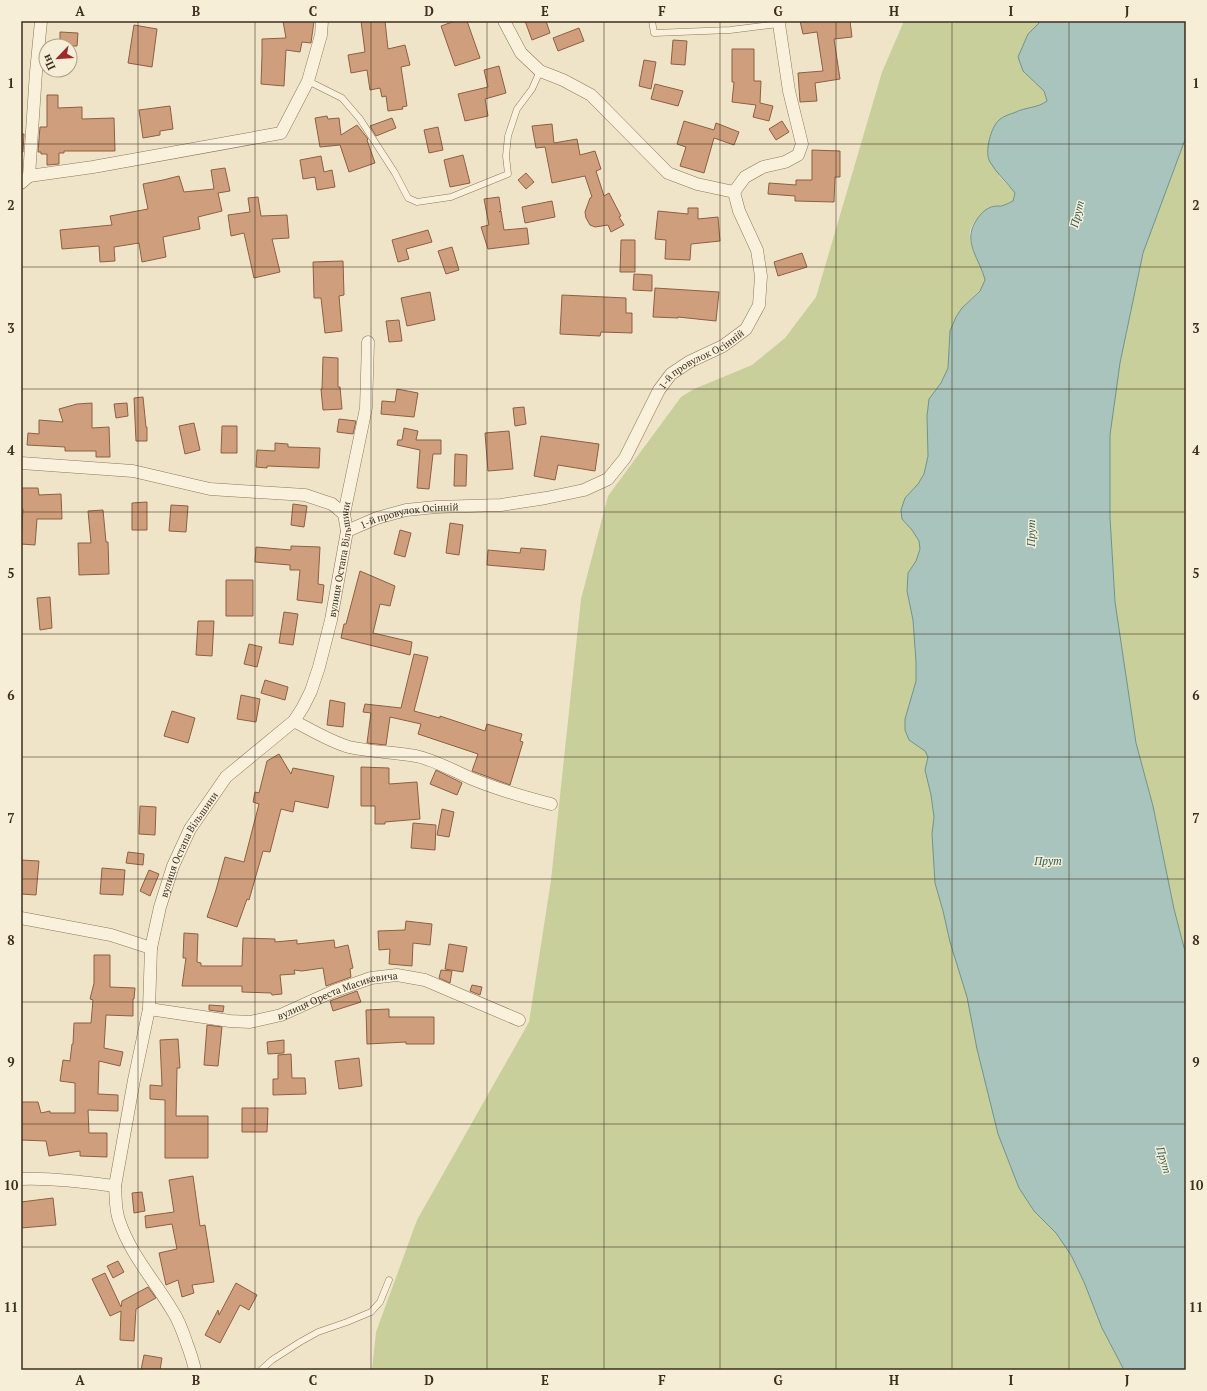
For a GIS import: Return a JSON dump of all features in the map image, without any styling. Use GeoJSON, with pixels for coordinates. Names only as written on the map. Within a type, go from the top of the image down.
{"type":"FeatureCollection","features":[{"type":"Feature","properties":{"kind":"street"},"geometry":{"type":"LineString","coordinates":[[41,21],[25,180],[281,133],[308,81],[321,35],[322,21]]}},
{"type":"Feature","properties":{"kind":"street"},"geometry":{"type":"LineString","coordinates":[[504,21],[521,53],[540,71],[564,80],[591,95],[668,172],[697,184],[734,192],[745,177],[763,167],[785,162],[798,155],[802,144],[789,91],[780,22]]}},
{"type":"Feature","properties":{"kind":"street","name":"1-й провулок Осінній"},"geometry":{"type":"LineString","coordinates":[[347,531],[377,518],[406,510],[436,507],[501,506],[584,490],[608,479],[625,458],[659,390],[671,374],[689,362],[723,346],[746,329],[759,305],[761,276],[757,250],[739,211],[734,192]]}},
{"type":"Feature","properties":{"kind":"street","name":"вулиця Остапа Вільшини"},"geometry":{"type":"LineString","coordinates":[[195,1370],[194,1362],[173,1311],[143,1267],[128,1240],[119,1219],[116,1204],[115,1186],[134,1080],[149,1009],[151,948],[160,907],[173,866],[190,829],[226,777],[294,721],[311,691],[331,620],[347,531],[344,514],[366,408],[368,342]]}},
{"type":"Feature","properties":{"kind":"street"},"geometry":{"type":"LineString","coordinates":[[21,463],[133,471],[210,489],[306,495],[332,504],[344,514]]}},
{"type":"Feature","properties":{"kind":"street"},"geometry":{"type":"LineString","coordinates":[[294,721],[316,733],[348,746],[376,752],[416,756],[446,766],[476,780],[551,804]]}},
{"type":"Feature","properties":{"kind":"street"},"geometry":{"type":"LineString","coordinates":[[21,918],[111,935],[151,948]]}},
{"type":"Feature","properties":{"kind":"street","name":"вулиця Ореста Масикевича"},"geometry":{"type":"LineString","coordinates":[[149,1009],[230,1021],[250,1022],[281,1015],[334,991],[372,978],[397,975],[425,980],[519,1020]]}},
{"type":"Feature","properties":{"kind":"street"},"geometry":{"type":"LineString","coordinates":[[21,1179],[73,1181],[115,1186]]}},
{"type":"Feature","properties":{"kind":"lane"},"geometry":{"type":"LineString","coordinates":[[652,21],[654,33],[730,30],[780,22]]}},
{"type":"Feature","properties":{"kind":"lane"},"geometry":{"type":"LineString","coordinates":[[308,81],[342,98],[360,119],[395,173],[408,198],[417,202],[451,197],[508,174],[506,156],[508,136],[517,109],[532,89],[540,71]]}},
{"type":"Feature","properties":{"kind":"lane"},"geometry":{"type":"LineString","coordinates":[[261,1370],[272,1360],[294,1345],[318,1332],[371,1312],[380,1302],[389,1280]]}},
{"type":"Feature","properties":{"kind":"green space"},"geometry":{"type":"Polygon","coordinates":[[[904,21],[1041,21],[1028,34],[1023,71],[1044,91],[1047,101],[1042,105],[1018,111],[999,176],[1015,193],[1013,201],[988,208],[972,225],[970,240],[985,280],[980,290],[962,308],[950,331],[948,368],[941,383],[929,399],[927,416],[928,456],[924,474],[918,484],[905,498],[902,519],[919,541],[920,549],[916,561],[908,574],[907,591],[913,620],[916,681],[905,719],[909,740],[925,751],[928,757],[925,770],[934,817],[932,834],[935,883],[950,942],[967,997],[998,1134],[1019,1188],[1034,1211],[1056,1233],[1071,1255],[1084,1282],[1102,1328],[1124,1370],[372,1370],[376,1332],[417,1220],[529,1022],[551,880],[581,599],[608,496],[681,397],[694,389],[752,365],[785,338],[816,297],[882,72],[904,21]]]}},
{"type":"Feature","properties":{"kind":"green space"},"geometry":{"type":"Polygon","coordinates":[[[1186,137],[1186,955],[1174,909],[1153,806],[1136,743],[1115,602],[1110,517],[1110,435],[1120,363],[1143,253],[1186,137]]]}},
{"type":"Feature","properties":{"kind":"water","name":"Прут"},"geometry":{"type":"Polygon","coordinates":[[[1041,21],[1186,21],[1186,137],[1143,253],[1120,363],[1110,435],[1110,517],[1115,602],[1136,743],[1153,806],[1174,909],[1186,955],[1186,1370],[1124,1370],[1102,1328],[1084,1282],[1071,1255],[1056,1233],[1034,1211],[1019,1188],[998,1134],[977,1049],[967,997],[950,942],[935,883],[932,834],[934,817],[925,770],[928,757],[925,751],[909,740],[905,730],[905,719],[916,681],[913,620],[907,591],[908,573],[916,561],[920,549],[919,541],[902,519],[901,510],[905,498],[918,484],[924,474],[928,456],[927,416],[929,399],[941,383],[948,368],[950,331],[962,308],[980,291],[985,280],[971,243],[972,229],[978,218],[985,210],[996,206],[1006,205],[1013,201],[1015,193],[988,158],[989,140],[993,128],[1003,117],[1020,110],[1040,105],[1047,101],[1044,91],[1023,71],[1018,57],[1028,34],[1041,21]]]}},
{"type":"Feature","properties":{"kind":"building"},"geometry":{"type":"Polygon","coordinates":[[[283,21],[314,21],[311,43],[302,42],[300,52],[286,50],[284,86],[261,84],[262,39],[286,38],[283,21]]]}},
{"type":"Feature","properties":{"kind":"building"},"geometry":{"type":"Polygon","coordinates":[[[361,21],[385,21],[388,49],[405,45],[410,65],[401,67],[407,106],[402,107],[403,109],[388,111],[386,96],[382,97],[380,88],[370,90],[367,70],[351,73],[348,55],[365,52],[361,21]]]}},
{"type":"Feature","properties":{"kind":"building"},"geometry":{"type":"Polygon","coordinates":[[[455,21],[467,21],[480,58],[455,66],[441,26],[455,21]]]}},
{"type":"Feature","properties":{"kind":"building"},"geometry":{"type":"Polygon","coordinates":[[[525,21],[546,21],[550,33],[532,40],[525,21]]]}},
{"type":"Feature","properties":{"kind":"building"},"geometry":{"type":"Polygon","coordinates":[[[800,21],[850,21],[852,37],[834,39],[840,79],[815,83],[817,101],[800,102],[798,73],[823,71],[817,32],[803,34],[800,21]]]}},
{"type":"Feature","properties":{"kind":"building"},"geometry":{"type":"Polygon","coordinates":[[[134,25],[157,29],[152,67],[128,63],[134,25]]]}},
{"type":"Feature","properties":{"kind":"building"},"geometry":{"type":"Polygon","coordinates":[[[579,28],[584,41],[558,51],[553,38],[579,28]]]}},
{"type":"Feature","properties":{"kind":"building"},"geometry":{"type":"Polygon","coordinates":[[[60,32],[78,33],[78,38],[60,38],[60,32]]]}},
{"type":"Feature","properties":{"kind":"building"},"geometry":{"type":"Polygon","coordinates":[[[673,40],[687,41],[685,65],[671,64],[673,40]]]}},
{"type":"Feature","properties":{"kind":"building"},"geometry":{"type":"Polygon","coordinates":[[[732,49],[754,49],[754,81],[761,81],[760,103],[773,106],[769,121],[753,117],[756,105],[732,102],[734,82],[732,82],[732,49]]]}},
{"type":"Feature","properties":{"kind":"building"},"geometry":{"type":"Polygon","coordinates":[[[644,60],[656,62],[651,89],[639,86],[644,60]]]}},
{"type":"Feature","properties":{"kind":"building"},"geometry":{"type":"Polygon","coordinates":[[[499,66],[506,93],[485,99],[488,116],[465,121],[458,94],[488,87],[484,70],[499,66]]]}},
{"type":"Feature","properties":{"kind":"building"},"geometry":{"type":"Polygon","coordinates":[[[655,84],[683,91],[678,106],[651,99],[655,84]]]}},
{"type":"Feature","properties":{"kind":"building"},"geometry":{"type":"Polygon","coordinates":[[[47,95],[58,95],[58,108],[82,107],[82,119],[114,118],[115,151],[64,151],[64,153],[59,153],[59,164],[47,165],[47,154],[41,154],[41,152],[38,152],[40,127],[47,127],[47,95]]]}},
{"type":"Feature","properties":{"kind":"building"},"geometry":{"type":"Polygon","coordinates":[[[170,106],[173,129],[160,131],[160,135],[143,138],[139,110],[170,106]]]}},
{"type":"Feature","properties":{"kind":"building"},"geometry":{"type":"Polygon","coordinates":[[[327,116],[328,119],[339,118],[341,135],[357,125],[368,139],[367,140],[375,163],[349,172],[340,145],[320,147],[315,118],[327,116]]]}},
{"type":"Feature","properties":{"kind":"building"},"geometry":{"type":"Polygon","coordinates":[[[392,118],[396,128],[376,136],[370,126],[392,118]]]}},
{"type":"Feature","properties":{"kind":"building"},"geometry":{"type":"Polygon","coordinates":[[[684,121],[714,130],[716,123],[739,132],[734,145],[714,138],[704,173],[680,166],[686,147],[677,144],[684,121]]]}},
{"type":"Feature","properties":{"kind":"building"},"geometry":{"type":"Polygon","coordinates":[[[782,121],[789,132],[776,140],[769,129],[782,121]]]}},
{"type":"Feature","properties":{"kind":"building"},"geometry":{"type":"Polygon","coordinates":[[[552,124],[554,143],[577,139],[580,155],[595,151],[601,169],[596,171],[604,196],[609,193],[624,225],[611,232],[608,225],[595,227],[590,225],[586,218],[585,212],[590,198],[592,197],[585,176],[552,183],[545,147],[536,148],[532,126],[552,124]]]}},
{"type":"Feature","properties":{"kind":"building"},"geometry":{"type":"Polygon","coordinates":[[[438,127],[443,150],[429,153],[424,130],[438,127]]]}},
{"type":"Feature","properties":{"kind":"building"},"geometry":{"type":"Polygon","coordinates":[[[21,134],[24,134],[23,152],[21,152],[21,134]]]}},
{"type":"Feature","properties":{"kind":"building"},"geometry":{"type":"Polygon","coordinates":[[[812,150],[840,151],[840,177],[835,177],[834,202],[795,201],[795,196],[768,194],[769,183],[796,185],[796,180],[812,180],[812,150]]]}},
{"type":"Feature","properties":{"kind":"building"},"geometry":{"type":"Polygon","coordinates":[[[463,155],[470,183],[450,187],[444,160],[463,155]]]}},
{"type":"Feature","properties":{"kind":"building"},"geometry":{"type":"Polygon","coordinates":[[[321,156],[324,172],[332,170],[335,187],[317,190],[315,177],[303,179],[300,160],[321,156]]]}},
{"type":"Feature","properties":{"kind":"building"},"geometry":{"type":"Polygon","coordinates":[[[225,168],[230,191],[218,193],[222,211],[198,217],[200,229],[163,237],[166,257],[142,262],[139,243],[114,247],[115,261],[100,262],[99,246],[62,249],[60,230],[112,225],[110,216],[148,209],[143,184],[179,176],[184,192],[214,189],[211,170],[225,168]]]}},
{"type":"Feature","properties":{"kind":"building"},"geometry":{"type":"Polygon","coordinates":[[[526,173],[534,182],[526,189],[518,180],[526,173]]]}},
{"type":"Feature","properties":{"kind":"building"},"geometry":{"type":"Polygon","coordinates":[[[258,197],[261,216],[287,215],[289,238],[272,239],[280,272],[254,278],[244,233],[231,236],[228,215],[250,212],[248,198],[258,197]]]}},
{"type":"Feature","properties":{"kind":"building"},"geometry":{"type":"Polygon","coordinates":[[[499,197],[501,210],[499,212],[501,211],[504,230],[527,228],[529,244],[488,249],[481,227],[489,225],[484,199],[499,197]]]}},
{"type":"Feature","properties":{"kind":"building"},"geometry":{"type":"Polygon","coordinates":[[[552,201],[555,217],[525,223],[522,207],[552,201]]]}},
{"type":"Feature","properties":{"kind":"building"},"geometry":{"type":"Polygon","coordinates":[[[688,208],[698,208],[698,219],[718,217],[720,241],[691,244],[690,260],[665,259],[666,240],[655,239],[658,211],[688,214],[688,208]]]}},
{"type":"Feature","properties":{"kind":"building"},"geometry":{"type":"Polygon","coordinates":[[[428,230],[432,242],[406,249],[409,259],[398,262],[392,240],[428,230]]]}},
{"type":"Feature","properties":{"kind":"building"},"geometry":{"type":"Polygon","coordinates":[[[621,240],[635,240],[635,272],[620,272],[621,240]]]}},
{"type":"Feature","properties":{"kind":"building"},"geometry":{"type":"Polygon","coordinates":[[[452,247],[459,270],[446,274],[438,251],[452,247]]]}},
{"type":"Feature","properties":{"kind":"building"},"geometry":{"type":"Polygon","coordinates":[[[802,253],[807,267],[778,276],[774,262],[802,253]]]}},
{"type":"Feature","properties":{"kind":"building"},"geometry":{"type":"Polygon","coordinates":[[[343,261],[344,295],[339,296],[342,331],[325,333],[321,298],[314,298],[313,262],[343,261]]]}},
{"type":"Feature","properties":{"kind":"building"},"geometry":{"type":"Polygon","coordinates":[[[634,274],[652,275],[652,291],[633,290],[634,274]]]}},
{"type":"Feature","properties":{"kind":"building"},"geometry":{"type":"Polygon","coordinates":[[[655,288],[719,292],[716,321],[678,317],[653,317],[655,288]]]}},
{"type":"Feature","properties":{"kind":"building"},"geometry":{"type":"Polygon","coordinates":[[[430,292],[435,320],[407,326],[401,298],[430,292]]]}},
{"type":"Feature","properties":{"kind":"building"},"geometry":{"type":"Polygon","coordinates":[[[562,295],[626,298],[626,313],[632,313],[632,333],[601,332],[600,336],[560,334],[562,295]]]}},
{"type":"Feature","properties":{"kind":"building"},"geometry":{"type":"Polygon","coordinates":[[[399,320],[402,341],[389,342],[386,321],[399,320]]]}},
{"type":"Feature","properties":{"kind":"building"},"geometry":{"type":"Polygon","coordinates":[[[323,357],[338,358],[338,387],[340,387],[342,409],[323,410],[321,389],[323,357]]]}},
{"type":"Feature","properties":{"kind":"building"},"geometry":{"type":"Polygon","coordinates":[[[397,389],[418,393],[414,417],[381,414],[382,401],[395,402],[397,389]]]}},
{"type":"Feature","properties":{"kind":"building"},"geometry":{"type":"Polygon","coordinates":[[[143,397],[147,427],[147,441],[136,441],[134,398],[143,397]]]}},
{"type":"Feature","properties":{"kind":"building"},"geometry":{"type":"Polygon","coordinates":[[[92,403],[92,428],[109,427],[110,457],[96,457],[96,451],[65,451],[65,447],[27,445],[28,433],[39,434],[39,420],[63,422],[59,409],[77,404],[92,403]]]}},
{"type":"Feature","properties":{"kind":"building"},"geometry":{"type":"Polygon","coordinates":[[[127,403],[128,416],[116,418],[114,404],[127,403]]]}},
{"type":"Feature","properties":{"kind":"building"},"geometry":{"type":"Polygon","coordinates":[[[524,407],[526,424],[515,426],[513,408],[524,407]]]}},
{"type":"Feature","properties":{"kind":"building"},"geometry":{"type":"Polygon","coordinates":[[[339,419],[356,421],[353,434],[337,432],[339,419]]]}},
{"type":"Feature","properties":{"kind":"building"},"geometry":{"type":"Polygon","coordinates":[[[194,423],[200,450],[185,454],[179,426],[194,423]]]}},
{"type":"Feature","properties":{"kind":"building"},"geometry":{"type":"Polygon","coordinates":[[[222,426],[237,426],[237,453],[221,453],[222,426]]]}},
{"type":"Feature","properties":{"kind":"building"},"geometry":{"type":"Polygon","coordinates":[[[404,428],[418,431],[416,440],[441,440],[441,454],[433,454],[429,489],[417,488],[420,450],[397,445],[398,440],[402,440],[404,428]]]}},
{"type":"Feature","properties":{"kind":"building"},"geometry":{"type":"Polygon","coordinates":[[[509,431],[513,469],[488,471],[485,433],[509,431]]]}},
{"type":"Feature","properties":{"kind":"building"},"geometry":{"type":"Polygon","coordinates":[[[541,436],[599,444],[595,471],[558,465],[555,480],[534,476],[541,436]]]}},
{"type":"Feature","properties":{"kind":"building"},"geometry":{"type":"Polygon","coordinates":[[[275,443],[288,444],[288,447],[320,448],[319,468],[256,467],[257,450],[275,451],[275,443]]]}},
{"type":"Feature","properties":{"kind":"building"},"geometry":{"type":"Polygon","coordinates":[[[455,454],[467,455],[466,486],[454,486],[455,454]]]}},
{"type":"Feature","properties":{"kind":"building"},"geometry":{"type":"Polygon","coordinates":[[[21,488],[38,488],[39,495],[61,494],[62,519],[37,519],[35,545],[21,544],[23,509],[21,509],[21,488]]]}},
{"type":"Feature","properties":{"kind":"building"},"geometry":{"type":"Polygon","coordinates":[[[147,502],[147,530],[132,530],[132,503],[147,502]]]}},
{"type":"Feature","properties":{"kind":"building"},"geometry":{"type":"Polygon","coordinates":[[[293,504],[307,506],[304,527],[291,525],[293,504]]]}},
{"type":"Feature","properties":{"kind":"building"},"geometry":{"type":"Polygon","coordinates":[[[171,505],[188,506],[186,532],[169,531],[171,505]]]}},
{"type":"Feature","properties":{"kind":"building"},"geometry":{"type":"Polygon","coordinates":[[[103,510],[106,542],[108,542],[109,574],[79,575],[78,543],[91,543],[88,511],[103,510]]]}},
{"type":"Feature","properties":{"kind":"building"},"geometry":{"type":"Polygon","coordinates":[[[450,523],[463,525],[459,555],[446,553],[450,523]]]}},
{"type":"Feature","properties":{"kind":"building"},"geometry":{"type":"Polygon","coordinates":[[[400,530],[411,533],[405,557],[394,554],[400,530]]]}},
{"type":"Feature","properties":{"kind":"building"},"geometry":{"type":"Polygon","coordinates":[[[291,546],[320,547],[318,584],[324,585],[322,603],[297,600],[300,570],[290,570],[290,565],[255,562],[256,547],[291,550],[291,546]]]}},
{"type":"Feature","properties":{"kind":"building"},"geometry":{"type":"Polygon","coordinates":[[[521,548],[546,550],[544,570],[487,565],[488,550],[520,553],[521,548]]]}},
{"type":"Feature","properties":{"kind":"building"},"geometry":{"type":"Polygon","coordinates":[[[360,571],[395,586],[390,606],[380,604],[373,633],[412,642],[410,655],[341,638],[360,571]]]}},
{"type":"Feature","properties":{"kind":"building"},"geometry":{"type":"Polygon","coordinates":[[[226,580],[253,580],[253,616],[226,616],[226,580]]]}},
{"type":"Feature","properties":{"kind":"building"},"geometry":{"type":"Polygon","coordinates":[[[50,597],[52,628],[40,630],[37,598],[50,597]]]}},
{"type":"Feature","properties":{"kind":"building"},"geometry":{"type":"Polygon","coordinates":[[[284,612],[298,614],[293,645],[279,643],[284,612]]]}},
{"type":"Feature","properties":{"kind":"building"},"geometry":{"type":"Polygon","coordinates":[[[198,621],[214,621],[212,656],[196,655],[198,621]]]}},
{"type":"Feature","properties":{"kind":"building"},"geometry":{"type":"Polygon","coordinates":[[[249,644],[262,647],[257,667],[244,664],[249,644]]]}},
{"type":"Feature","properties":{"kind":"building"},"geometry":{"type":"Polygon","coordinates":[[[414,654],[428,657],[414,711],[440,718],[440,716],[485,731],[487,724],[522,734],[520,741],[523,742],[510,785],[472,771],[478,754],[418,734],[421,724],[390,717],[386,745],[367,743],[371,713],[363,712],[365,704],[401,708],[414,654]]]}},
{"type":"Feature","properties":{"kind":"building"},"geometry":{"type":"Polygon","coordinates":[[[265,680],[288,687],[285,700],[261,693],[265,680]]]}},
{"type":"Feature","properties":{"kind":"building"},"geometry":{"type":"Polygon","coordinates":[[[241,695],[260,699],[256,722],[237,719],[241,695]]]}},
{"type":"Feature","properties":{"kind":"building"},"geometry":{"type":"Polygon","coordinates":[[[330,700],[345,703],[343,727],[327,725],[330,700]]]}},
{"type":"Feature","properties":{"kind":"building"},"geometry":{"type":"Polygon","coordinates":[[[172,711],[195,718],[188,743],[164,736],[172,711]]]}},
{"type":"Feature","properties":{"kind":"building"},"geometry":{"type":"Polygon","coordinates":[[[279,754],[291,774],[293,768],[334,776],[328,808],[295,801],[293,812],[281,809],[270,852],[263,851],[249,900],[247,899],[237,927],[207,917],[225,857],[244,862],[259,804],[253,802],[255,792],[259,793],[267,761],[279,754]]]}},
{"type":"Feature","properties":{"kind":"building"},"geometry":{"type":"Polygon","coordinates":[[[361,767],[389,768],[389,784],[417,782],[420,819],[375,824],[375,806],[361,806],[361,767]]]}},
{"type":"Feature","properties":{"kind":"building"},"geometry":{"type":"Polygon","coordinates":[[[436,770],[462,783],[457,795],[430,784],[436,770]]]}},
{"type":"Feature","properties":{"kind":"building"},"geometry":{"type":"Polygon","coordinates":[[[140,806],[156,807],[155,835],[139,834],[140,806]]]}},
{"type":"Feature","properties":{"kind":"building"},"geometry":{"type":"Polygon","coordinates":[[[442,809],[454,812],[449,837],[437,835],[442,809]]]}},
{"type":"Feature","properties":{"kind":"building"},"geometry":{"type":"Polygon","coordinates":[[[413,823],[436,825],[435,850],[411,848],[413,823]]]}},
{"type":"Feature","properties":{"kind":"building"},"geometry":{"type":"Polygon","coordinates":[[[128,852],[144,854],[143,865],[126,863],[128,852]]]}},
{"type":"Feature","properties":{"kind":"building"},"geometry":{"type":"Polygon","coordinates":[[[21,860],[39,861],[36,895],[21,894],[21,860]]]}},
{"type":"Feature","properties":{"kind":"building"},"geometry":{"type":"Polygon","coordinates":[[[102,868],[125,870],[123,895],[100,894],[102,868]]]}},
{"type":"Feature","properties":{"kind":"building"},"geometry":{"type":"Polygon","coordinates":[[[149,870],[159,874],[150,896],[140,891],[149,870]]]}},
{"type":"Feature","properties":{"kind":"building"},"geometry":{"type":"Polygon","coordinates":[[[406,921],[432,924],[430,945],[413,943],[412,966],[389,964],[390,949],[379,950],[378,931],[405,930],[406,921]]]}},
{"type":"Feature","properties":{"kind":"building"},"geometry":{"type":"Polygon","coordinates":[[[184,933],[198,934],[197,962],[201,963],[201,966],[242,966],[243,938],[275,939],[275,942],[297,940],[297,944],[334,940],[335,948],[348,945],[353,968],[350,969],[351,977],[326,986],[323,968],[302,971],[294,970],[295,974],[280,975],[282,994],[272,995],[271,993],[242,992],[242,986],[182,986],[186,958],[183,958],[184,933]]]}},
{"type":"Feature","properties":{"kind":"building"},"geometry":{"type":"Polygon","coordinates":[[[449,944],[467,947],[463,972],[445,969],[449,944]]]}},
{"type":"Feature","properties":{"kind":"building"},"geometry":{"type":"Polygon","coordinates":[[[94,955],[110,955],[110,987],[135,988],[133,999],[133,1016],[106,1015],[104,1048],[123,1052],[120,1066],[99,1061],[98,1094],[118,1095],[118,1111],[88,1110],[89,1133],[107,1133],[107,1157],[80,1156],[80,1151],[49,1156],[46,1141],[21,1140],[21,1102],[38,1102],[41,1113],[50,1111],[50,1113],[75,1113],[75,1083],[60,1081],[63,1060],[70,1061],[73,1044],[74,1023],[91,1023],[93,1000],[90,999],[94,983],[94,955]]]}},
{"type":"Feature","properties":{"kind":"building"},"geometry":{"type":"Polygon","coordinates":[[[441,970],[452,971],[450,983],[439,978],[441,970]]]}},
{"type":"Feature","properties":{"kind":"building"},"geometry":{"type":"Polygon","coordinates":[[[472,985],[482,987],[480,995],[470,991],[472,985]]]}},
{"type":"Feature","properties":{"kind":"building"},"geometry":{"type":"Polygon","coordinates":[[[357,991],[361,1002],[333,1011],[330,1001],[357,991]]]}},
{"type":"Feature","properties":{"kind":"building"},"geometry":{"type":"Polygon","coordinates":[[[209,1005],[224,1006],[223,1012],[209,1010],[209,1005]]]}},
{"type":"Feature","properties":{"kind":"building"},"geometry":{"type":"Polygon","coordinates":[[[389,1009],[389,1017],[434,1017],[434,1044],[406,1044],[406,1042],[367,1044],[366,1010],[389,1009]]]}},
{"type":"Feature","properties":{"kind":"building"},"geometry":{"type":"Polygon","coordinates":[[[207,1025],[222,1027],[218,1066],[204,1065],[207,1025]]]}},
{"type":"Feature","properties":{"kind":"building"},"geometry":{"type":"Polygon","coordinates":[[[178,1039],[180,1068],[177,1068],[176,1116],[208,1116],[208,1158],[165,1158],[165,1100],[150,1099],[150,1085],[162,1086],[160,1040],[178,1039]]]}},
{"type":"Feature","properties":{"kind":"building"},"geometry":{"type":"Polygon","coordinates":[[[284,1040],[284,1053],[268,1054],[267,1042],[284,1040]]]}},
{"type":"Feature","properties":{"kind":"building"},"geometry":{"type":"Polygon","coordinates":[[[291,1054],[292,1078],[305,1078],[306,1094],[273,1095],[273,1079],[278,1079],[278,1055],[291,1054]]]}},
{"type":"Feature","properties":{"kind":"building"},"geometry":{"type":"Polygon","coordinates":[[[359,1058],[362,1086],[339,1089],[335,1061],[359,1058]]]}},
{"type":"Feature","properties":{"kind":"building"},"geometry":{"type":"Polygon","coordinates":[[[242,1108],[268,1108],[267,1132],[242,1132],[242,1108]]]}},
{"type":"Feature","properties":{"kind":"building"},"geometry":{"type":"Polygon","coordinates":[[[193,1176],[200,1226],[205,1225],[214,1282],[192,1285],[194,1293],[182,1297],[178,1280],[166,1285],[159,1253],[177,1249],[172,1224],[146,1228],[145,1216],[174,1212],[169,1180],[193,1176]]]}},
{"type":"Feature","properties":{"kind":"building"},"geometry":{"type":"Polygon","coordinates":[[[142,1192],[145,1211],[134,1213],[132,1193],[142,1192]]]}},
{"type":"Feature","properties":{"kind":"building"},"geometry":{"type":"Polygon","coordinates":[[[53,1198],[56,1225],[21,1228],[21,1202],[53,1198]]]}},
{"type":"Feature","properties":{"kind":"building"},"geometry":{"type":"Polygon","coordinates":[[[118,1261],[124,1272],[113,1278],[107,1266],[118,1261]]]}},
{"type":"Feature","properties":{"kind":"building"},"geometry":{"type":"Polygon","coordinates":[[[105,1273],[121,1307],[122,1301],[148,1287],[156,1298],[136,1309],[134,1341],[120,1340],[121,1311],[110,1316],[92,1279],[105,1273]]]}},
{"type":"Feature","properties":{"kind":"building"},"geometry":{"type":"Polygon","coordinates":[[[236,1283],[257,1295],[249,1310],[240,1305],[220,1343],[205,1335],[218,1310],[219,1315],[236,1283]]]}},
{"type":"Feature","properties":{"kind":"building"},"geometry":{"type":"Polygon","coordinates":[[[144,1355],[162,1358],[160,1370],[141,1370],[144,1355]]]}}]}
